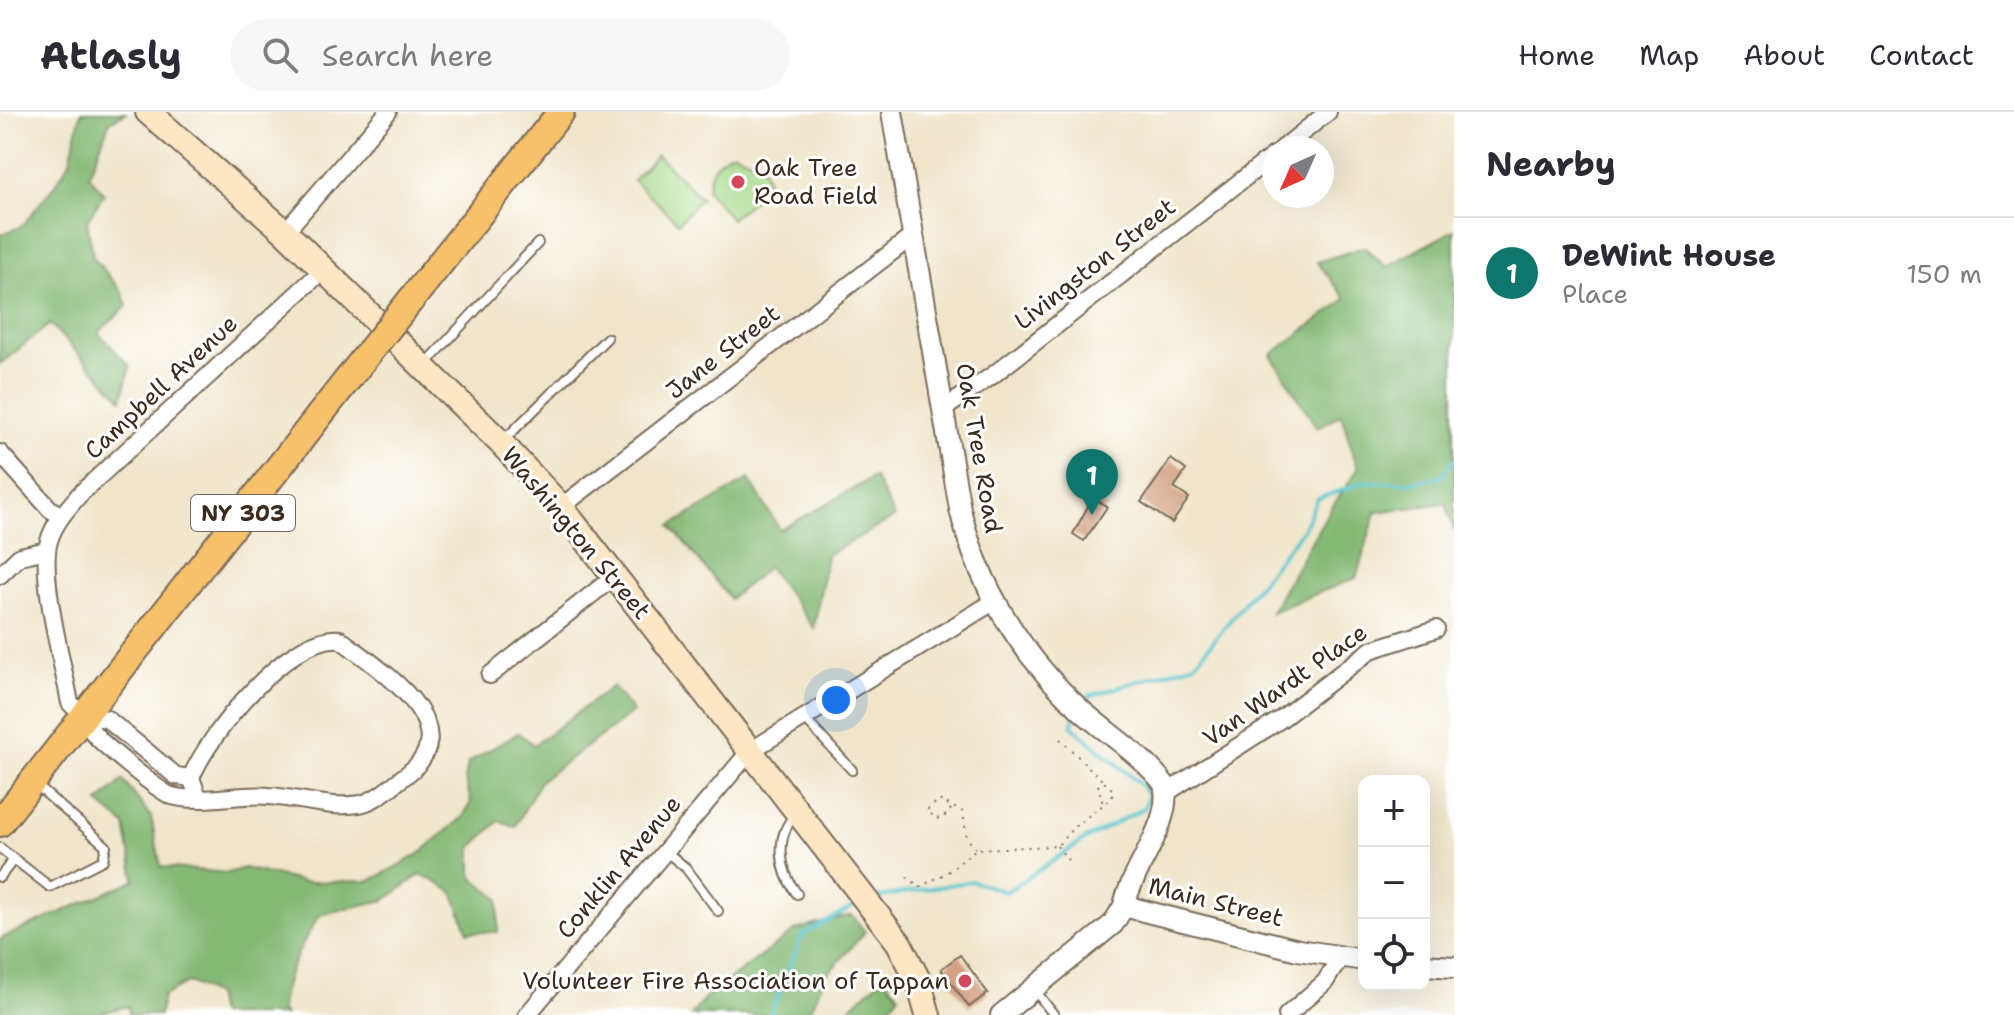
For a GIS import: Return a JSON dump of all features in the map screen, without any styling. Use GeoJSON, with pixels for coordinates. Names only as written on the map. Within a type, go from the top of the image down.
{"type":"FeatureCollection","features":[{"type":"Feature","properties":{"kind":"main road","name":"Washington Street"},"geometry":{"type":"LineString","coordinates":[[149,112],[285,232],[501,443],[561,507],[899,943],[918,980],[928,1015]]}},
{"type":"Feature","properties":{"kind":"main road","name":"NY 303"},"geometry":{"type":"LineString","coordinates":[[0,823],[561,112]]}},
{"type":"Feature","properties":{"kind":"street"},"geometry":{"type":"LineString","coordinates":[[285,232],[388,112]]}},
{"type":"Feature","properties":{"kind":"street","name":"Oak Tree Road"},"geometry":{"type":"LineString","coordinates":[[892,112],[966,535],[995,601],[1032,656],[1067,698],[1158,777],[1166,793]]}},
{"type":"Feature","properties":{"kind":"street"},"geometry":{"type":"LineString","coordinates":[[1298,136],[1328,112]]}},
{"type":"Feature","properties":{"kind":"street","name":"Livingston Street"},"geometry":{"type":"LineString","coordinates":[[944,409],[993,375],[1262,164]]}},
{"type":"Feature","properties":{"kind":"street","name":"Jane Street"},"geometry":{"type":"LineString","coordinates":[[561,507],[914,235]]}},
{"type":"Feature","properties":{"kind":"street","name":"Campbell Avenue"},"geometry":{"type":"LineString","coordinates":[[47,550],[61,516],[80,494],[323,270]]}},
{"type":"Feature","properties":{"kind":"street"},"geometry":{"type":"LineString","coordinates":[[0,453],[50,509],[61,516]]}},
{"type":"Feature","properties":{"kind":"street"},"geometry":{"type":"LineString","coordinates":[[0,575],[20,556],[47,550],[70,703],[84,715],[95,735],[169,796],[199,799],[267,795],[324,804],[362,804],[415,768],[427,751],[428,726],[405,691],[340,639],[327,638],[267,676],[201,752],[191,778],[199,799]]}},
{"type":"Feature","properties":{"kind":"street"},"geometry":{"type":"LineString","coordinates":[[490,675],[615,576]]}},
{"type":"Feature","properties":{"kind":"street","name":"Conklin Avenue"},"geometry":{"type":"LineString","coordinates":[[527,1015],[750,751],[995,601]]}},
{"type":"Feature","properties":{"kind":"street","name":"Van Wardt Place"},"geometry":{"type":"LineString","coordinates":[[1166,793],[1281,719],[1371,650],[1436,629]]}},
{"type":"Feature","properties":{"kind":"street"},"geometry":{"type":"LineString","coordinates":[[84,715],[107,719],[176,776],[191,778]]}},
{"type":"Feature","properties":{"kind":"street"},"geometry":{"type":"LineString","coordinates":[[1124,906],[1132,877],[1164,812],[1166,793]]}},
{"type":"Feature","properties":{"kind":"street","name":"Main Street"},"geometry":{"type":"LineString","coordinates":[[1001,1015],[1113,924],[1124,906],[1340,958],[1358,960]]}},
{"type":"Feature","properties":{"kind":"street"},"geometry":{"type":"LineString","coordinates":[[1287,1015],[1325,982],[1340,958]]}},
{"type":"Feature","properties":{"kind":"street"},"geometry":{"type":"LineString","coordinates":[[1430,965],[1454,967]]}},
{"type":"Feature","properties":{"kind":"lane"},"geometry":{"type":"LineString","coordinates":[[423,367],[538,243]]}},
{"type":"Feature","properties":{"kind":"lane"},"geometry":{"type":"LineString","coordinates":[[501,443],[607,338]]}},
{"type":"Feature","properties":{"kind":"lane"},"geometry":{"type":"LineString","coordinates":[[804,717],[852,770]]}},
{"type":"Feature","properties":{"kind":"lane"},"geometry":{"type":"LineString","coordinates":[[0,848],[50,887],[103,860],[106,846],[32,782]]}},
{"type":"Feature","properties":{"kind":"lane"},"geometry":{"type":"LineString","coordinates":[[797,812],[786,824],[781,841],[787,880],[797,894]]}},
{"type":"Feature","properties":{"kind":"lane"},"geometry":{"type":"LineString","coordinates":[[664,850],[686,868],[718,911]]}},
{"type":"Feature","properties":{"kind":"lane"},"geometry":{"type":"LineString","coordinates":[[0,877],[14,859]]}},
{"type":"Feature","properties":{"kind":"lane"},"geometry":{"type":"LineString","coordinates":[[1033,989],[1054,1015]]}},
{"type":"Feature","properties":{"kind":"path"},"geometry":{"type":"LineString","coordinates":[[907,877],[920,887],[948,872],[976,849],[1057,846],[1112,798],[1112,789],[1060,739]]}},
{"type":"Feature","properties":{"kind":"path"},"geometry":{"type":"LineString","coordinates":[[1103,804],[1098,786],[1104,782]]}},
{"type":"Feature","properties":{"kind":"path"},"geometry":{"type":"LineString","coordinates":[[951,809],[944,817],[936,819],[927,810],[939,800],[951,809],[963,812],[967,838],[976,849]]}},
{"type":"Feature","properties":{"kind":"path"},"geometry":{"type":"LineString","coordinates":[[1057,846],[1071,864]]}},
{"type":"Feature","properties":{"kind":"green space"},"geometry":{"type":"Polygon","coordinates":[[[81,112],[127,112],[110,121],[89,175],[104,194],[87,221],[93,257],[122,292],[127,306],[98,333],[130,366],[122,399],[50,324],[0,364],[0,235],[22,226],[57,182],[70,161],[81,112]]]}},
{"type":"Feature","properties":{"kind":"green space","name":"Oak Tree Road Field"},"geometry":{"type":"Polygon","coordinates":[[[733,152],[763,166],[769,187],[731,219],[707,190],[714,167],[733,152]]]}},
{"type":"Feature","properties":{"kind":"green space"},"geometry":{"type":"Polygon","coordinates":[[[657,155],[701,198],[678,223],[633,180],[657,155]]]}},
{"type":"Feature","properties":{"kind":"green space"},"geometry":{"type":"Polygon","coordinates":[[[1454,230],[1454,531],[1446,503],[1376,512],[1356,578],[1271,612],[1326,516],[1358,469],[1341,414],[1317,428],[1271,355],[1346,299],[1317,262],[1365,247],[1386,267],[1454,230]]]}},
{"type":"Feature","properties":{"kind":"green space"},"geometry":{"type":"Polygon","coordinates":[[[874,477],[895,517],[827,555],[814,628],[768,567],[730,599],[671,526],[749,479],[780,530],[874,477]]]}},
{"type":"Feature","properties":{"kind":"green space"},"geometry":{"type":"Polygon","coordinates":[[[613,686],[633,712],[540,781],[515,827],[499,821],[472,847],[472,877],[499,899],[498,932],[468,932],[453,892],[421,874],[385,900],[321,914],[289,973],[282,999],[281,1011],[285,1015],[219,1015],[215,995],[189,982],[163,996],[159,1015],[129,1015],[128,1006],[92,1015],[0,1015],[0,939],[135,880],[125,825],[98,803],[123,780],[151,817],[161,867],[228,873],[244,868],[304,882],[370,881],[418,855],[463,817],[471,802],[465,779],[468,763],[518,733],[534,745],[613,686]]]}},
{"type":"Feature","properties":{"kind":"green space"},"geometry":{"type":"Polygon","coordinates":[[[852,915],[865,932],[824,978],[808,1015],[691,1015],[707,996],[796,930],[852,915]]]}},
{"type":"Feature","properties":{"kind":"green space"},"geometry":{"type":"Polygon","coordinates":[[[884,977],[899,995],[883,1015],[848,1015],[849,1008],[884,977]]]}},
{"type":"Feature","properties":{"kind":"building"},"geometry":{"type":"Polygon","coordinates":[[[1171,459],[1186,470],[1174,488],[1189,498],[1172,523],[1141,502],[1171,459]]]}},
{"type":"Feature","properties":{"kind":"building"},"geometry":{"type":"Polygon","coordinates":[[[1093,497],[1107,507],[1084,541],[1073,534],[1093,497]]]}},
{"type":"Feature","properties":{"kind":"building","name":"Volunteer Fire Association of Tappan"},"geometry":{"type":"Polygon","coordinates":[[[960,955],[988,993],[969,1007],[941,969],[960,955]]]}},
{"type":"Feature","properties":{"kind":"waterway"},"geometry":{"type":"LineString","coordinates":[[1082,705],[1089,696],[1195,664],[1304,528],[1317,499],[1365,482],[1407,483],[1441,477],[1454,460]]}},
{"type":"Feature","properties":{"kind":"waterway"},"geometry":{"type":"LineString","coordinates":[[874,898],[972,881],[1006,892],[1084,840],[1144,808],[1148,796],[1141,785],[1072,726],[1074,715]]}},
{"type":"Feature","properties":{"kind":"waterway"},"geometry":{"type":"LineString","coordinates":[[770,1015],[802,936],[858,904]]}},
{"type":"Feature","properties":{"kind":"place","name":"Oak Tree Road Field"},"geometry":{"type":"Point","coordinates":[738,182]}},
{"type":"Feature","properties":{"kind":"place","name":"DeWint House"},"geometry":{"type":"Point","coordinates":[1092,515]}},
{"type":"Feature","properties":{"kind":"place","name":"Volunteer Fire Association of Tappan"},"geometry":{"type":"Point","coordinates":[965,981]}}]}
